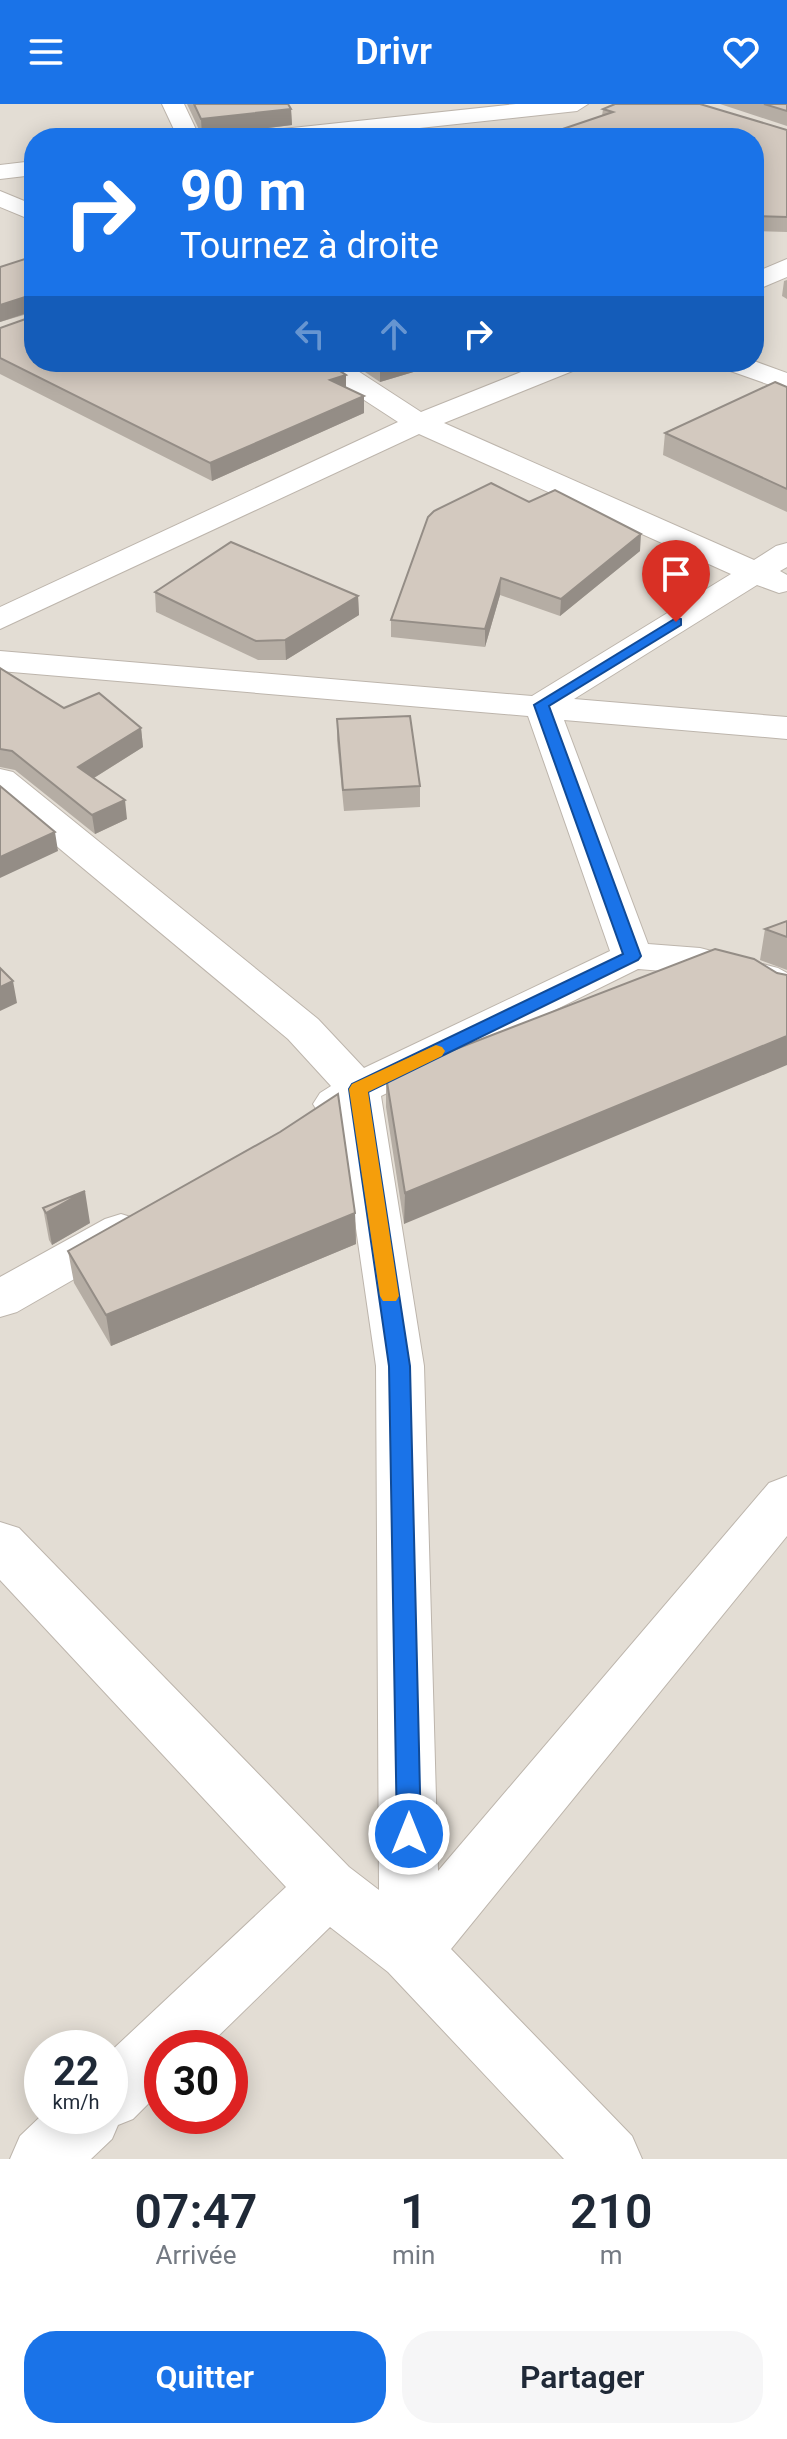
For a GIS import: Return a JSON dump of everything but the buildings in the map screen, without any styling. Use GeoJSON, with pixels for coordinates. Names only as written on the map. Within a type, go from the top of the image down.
{"type":"FeatureCollection","features":[{"type":"Feature","properties":{"kind":"street"},"geometry":{"type":"LineString","coordinates":[[173,104],[184,128]]}},
{"type":"Feature","properties":{"kind":"street"},"geometry":{"type":"LineString","coordinates":[[562,127],[584,110]]}},
{"type":"Feature","properties":{"kind":"street"},"geometry":{"type":"LineString","coordinates":[[378,128],[584,110]]}},
{"type":"Feature","properties":{"kind":"street"},"geometry":{"type":"LineString","coordinates":[[0,172],[24,169]]}},
{"type":"Feature","properties":{"kind":"street"},"geometry":{"type":"LineString","coordinates":[[0,198],[24,209]]}},
{"type":"Feature","properties":{"kind":"street"},"geometry":{"type":"LineString","coordinates":[[764,278],[787,267]]}},
{"type":"Feature","properties":{"kind":"street"},"geometry":{"type":"LineString","coordinates":[[340,372],[419,423],[772,580]]}},
{"type":"Feature","properties":{"kind":"street"},"geometry":{"type":"LineString","coordinates":[[0,619],[419,423],[545,372]]}},
{"type":"Feature","properties":{"kind":"street"},"geometry":{"type":"LineString","coordinates":[[758,372],[787,383]]}},
{"type":"Feature","properties":{"kind":"street"},"geometry":{"type":"LineString","coordinates":[[541,705],[772,580],[787,553]]}},
{"type":"Feature","properties":{"kind":"street"},"geometry":{"type":"LineString","coordinates":[[0,661],[787,728]]}},
{"type":"Feature","properties":{"kind":"street"},"geometry":{"type":"LineString","coordinates":[[541,705],[632,956]]}},
{"type":"Feature","properties":{"kind":"street"},"geometry":{"type":"LineString","coordinates":[[0,780],[303,1029],[358,1089],[400,1366],[408,1687],[410,1951]]}},
{"type":"Feature","properties":{"kind":"street"},"geometry":{"type":"LineString","coordinates":[[299,1127],[358,1089],[632,956],[700,961],[764,977],[787,991]]}},
{"type":"Feature","properties":{"kind":"street"},"geometry":{"type":"LineString","coordinates":[[0,1299],[154,1212]]}},
{"type":"Feature","properties":{"kind":"street"},"geometry":{"type":"LineString","coordinates":[[410,1951],[787,1498]]}},
{"type":"Feature","properties":{"kind":"street"},"geometry":{"type":"LineString","coordinates":[[0,1544],[328,1888],[410,1951],[609,2159]]}},
{"type":"Feature","properties":{"kind":"street"},"geometry":{"type":"LineString","coordinates":[[128,2079],[328,1888]]}},
{"type":"Feature","properties":{"kind":"street"},"geometry":{"type":"LineString","coordinates":[[43,2159],[70,2134]]}},
{"type":"Feature","properties":{"kind":"shaded area"},"geometry":{"type":"Polygon","coordinates":[[[0,104],[787,104],[787,2159],[0,2159],[0,104]]]}},
{"type":"Feature","properties":{"kind":"slow traffic"},"geometry":{"type":"LineString","coordinates":[[389,1296],[358,1089],[436,1051]]}},
{"type":"Feature","properties":{"kind":"route"},"geometry":{"type":"LineString","coordinates":[[409,1834],[400,1366],[358,1089],[632,956],[541,705],[676,622]]}}]}
